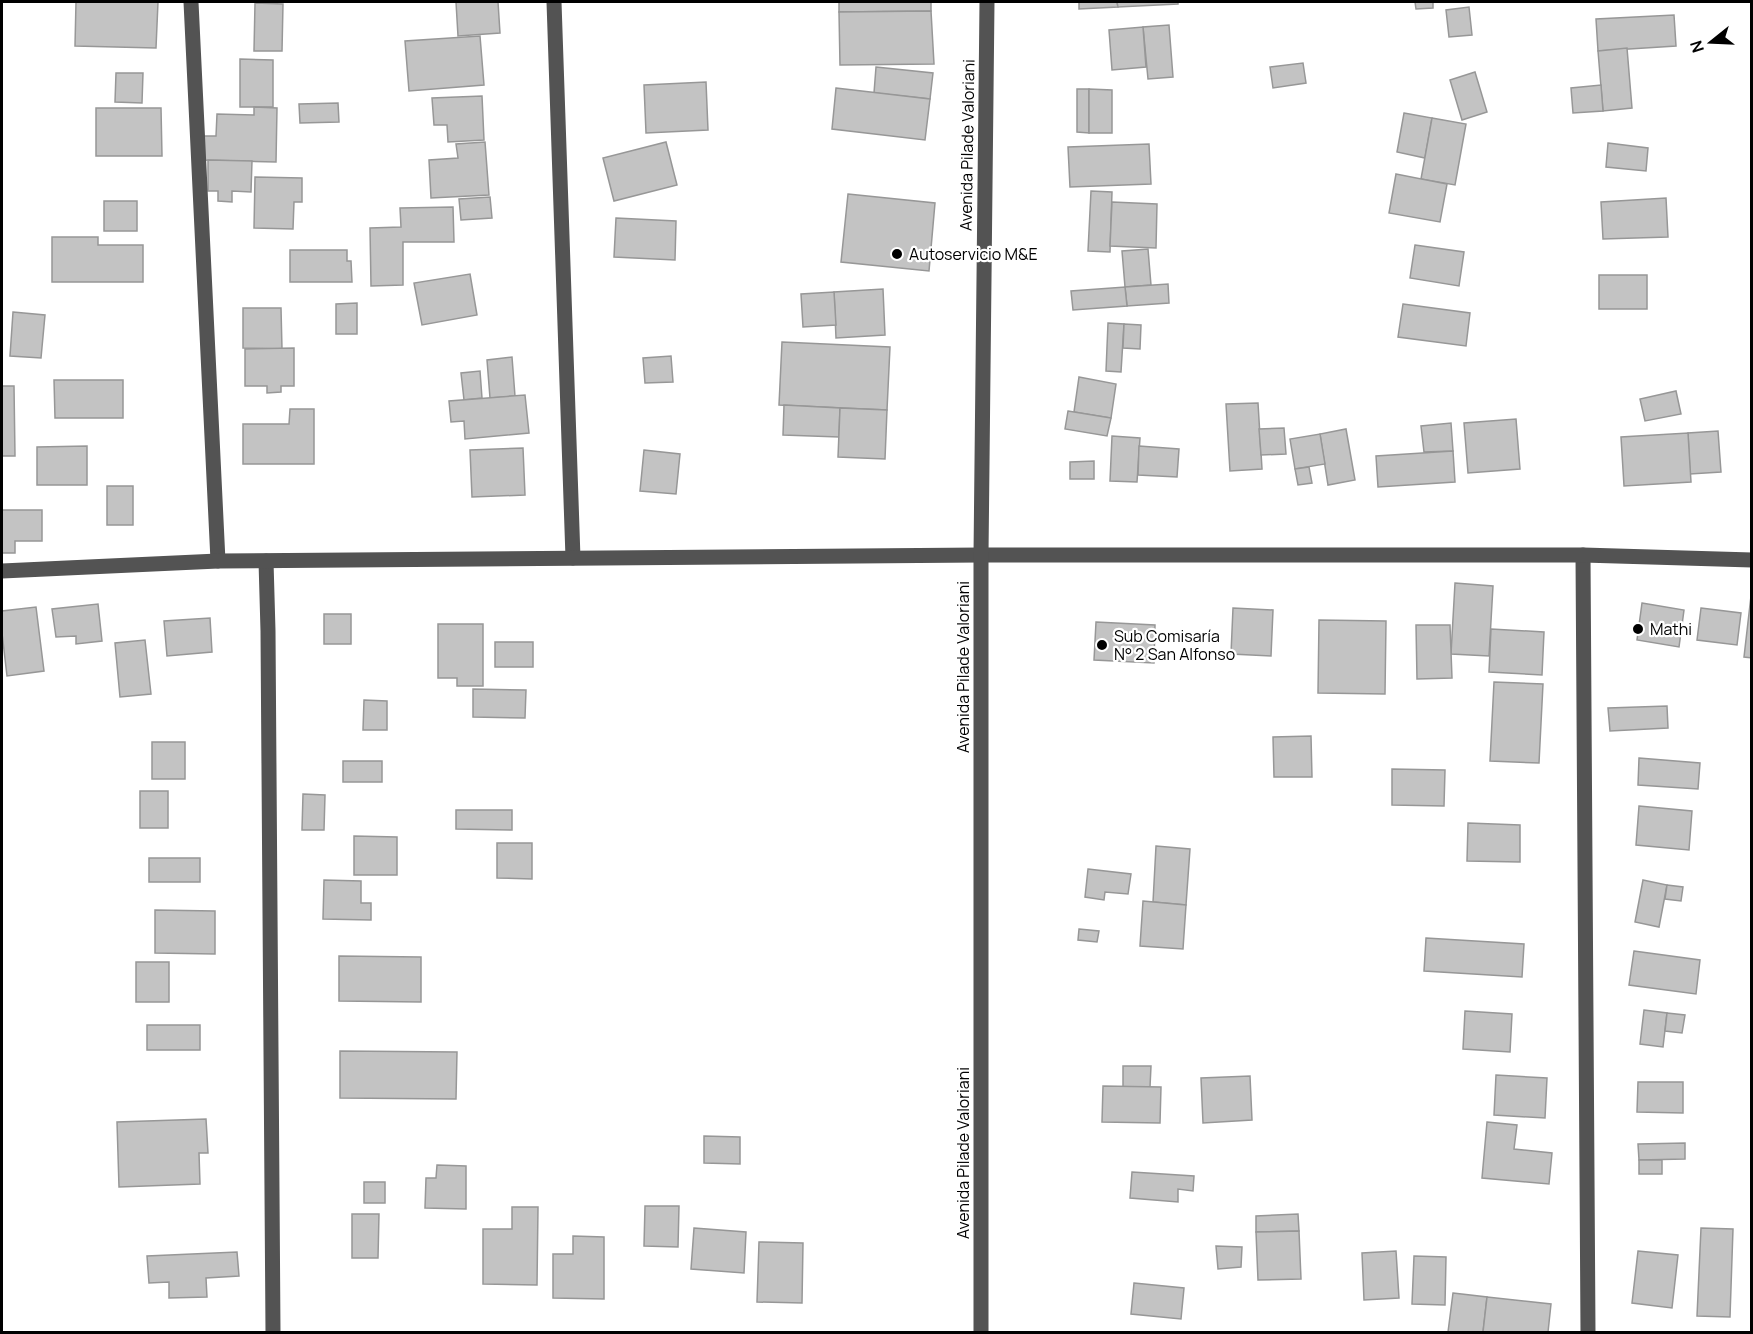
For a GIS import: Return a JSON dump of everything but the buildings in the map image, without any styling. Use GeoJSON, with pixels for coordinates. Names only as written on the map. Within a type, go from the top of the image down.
{"type":"FeatureCollection","features":[{"type":"Feature","properties":{"kind":"street"},"geometry":{"type":"LineString","coordinates":[[191,2],[218,561]]}},
{"type":"Feature","properties":{"kind":"street"},"geometry":{"type":"LineString","coordinates":[[554,2],[573,558]]}},
{"type":"Feature","properties":{"kind":"street","name":"Avenida Pilade Valoriani"},"geometry":{"type":"LineString","coordinates":[[981,1327],[981,555],[987,2]]}},
{"type":"Feature","properties":{"kind":"street"},"geometry":{"type":"LineString","coordinates":[[2,571],[218,561],[981,555],[1584,555],[1752,560]]}},
{"type":"Feature","properties":{"kind":"street"},"geometry":{"type":"LineString","coordinates":[[1584,555],[1588,1332]]}},
{"type":"Feature","properties":{"kind":"street"},"geometry":{"type":"LineString","coordinates":[[266,561],[273,1332]]}},
{"type":"Feature","properties":{"kind":"street"},"geometry":{"type":"LineString","coordinates":[[981,1327],[993,1332]]}},
{"type":"Feature","properties":{"kind":"place","name":"Autoservicio M&E"},"geometry":{"type":"Point","coordinates":[897,254]}},
{"type":"Feature","properties":{"kind":"place","name":"Mathi"},"geometry":{"type":"Point","coordinates":[1638,629]}},
{"type":"Feature","properties":{"kind":"place","name":"Sub Comisaría N° 2 San Alfonso"},"geometry":{"type":"Point","coordinates":[1102,645]}}]}
